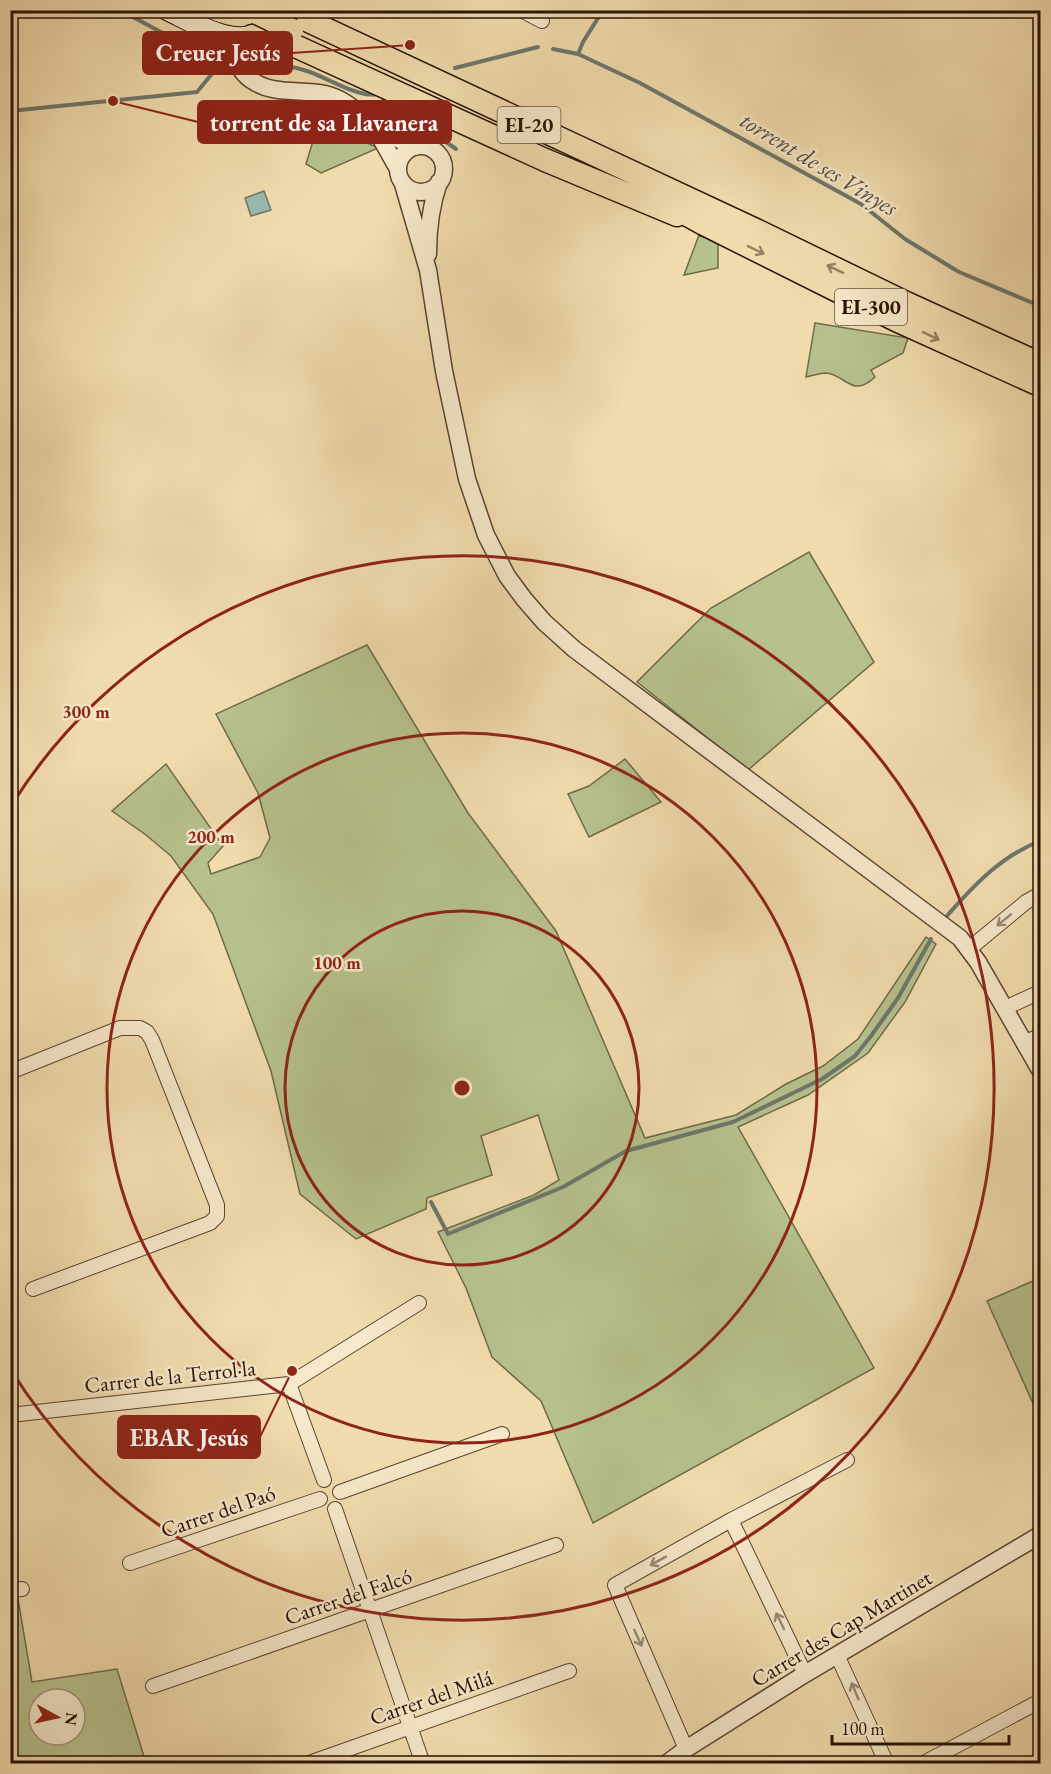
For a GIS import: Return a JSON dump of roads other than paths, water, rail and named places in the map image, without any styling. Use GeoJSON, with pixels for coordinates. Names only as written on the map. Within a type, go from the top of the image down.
{"type":"FeatureCollection","features":[{"type":"Feature","properties":{"kind":"highway","name":"EI-300"},"geometry":{"type":"LineString","coordinates":[[283,14],[633,160],[704,196],[760,232],[906,303],[1041,364]]}},
{"type":"Feature","properties":{"kind":"highway","name":"EI-20"},"geometry":{"type":"LineString","coordinates":[[283,14],[653,196],[704,224]]}},
{"type":"Feature","properties":{"kind":"highway","name":"EI-300"},"geometry":{"type":"LineString","coordinates":[[250,36],[293,45],[545,160],[704,224],[896,320],[1041,385]]}},
{"type":"Feature","properties":{"kind":"main road","name":"EI-300"},"geometry":{"type":"LineString","coordinates":[[167,10],[214,32],[233,36],[250,36]]}},
{"type":"Feature","properties":{"kind":"main road"},"geometry":{"type":"LineString","coordinates":[[250,36],[283,14]]}},
{"type":"Feature","properties":{"kind":"street"},"geometry":{"type":"LineString","coordinates":[[521,10],[542,21]]}},
{"type":"Feature","properties":{"kind":"street"},"geometry":{"type":"LineString","coordinates":[[214,32],[231,51],[238,67],[254,82],[267,88],[311,91],[345,102],[373,124],[415,147],[429,148],[439,156],[443,169],[430,218],[428,270]]}},
{"type":"Feature","properties":{"kind":"street"},"geometry":{"type":"LineString","coordinates":[[238,67],[240,49],[250,36]]}},
{"type":"Feature","properties":{"kind":"street"},"geometry":{"type":"LineString","coordinates":[[373,124],[401,176],[413,190],[425,192],[439,182]]}},
{"type":"Feature","properties":{"kind":"street"},"geometry":{"type":"LineString","coordinates":[[415,147],[405,153],[399,163],[401,176],[428,270],[444,371],[470,487],[491,546],[507,576],[544,622],[574,649],[960,938],[1005,1008],[1033,1039],[1041,1070]]}},
{"type":"Feature","properties":{"kind":"street"},"geometry":{"type":"LineString","coordinates":[[969,949],[1026,902],[1041,894]]}},
{"type":"Feature","properties":{"kind":"street"},"geometry":{"type":"LineString","coordinates":[[1005,1008],[1041,993]]}},
{"type":"Feature","properties":{"kind":"street"},"geometry":{"type":"LineString","coordinates":[[10,1072],[120,1028],[140,1028],[147,1032],[217,1205],[217,1216],[210,1223],[33,1290]]}},
{"type":"Feature","properties":{"kind":"street","name":"Carrer de la Terrol·la"},"geometry":{"type":"LineString","coordinates":[[10,1415],[289,1384],[419,1303]]}},
{"type":"Feature","properties":{"kind":"street"},"geometry":{"type":"LineString","coordinates":[[289,1384],[324,1480]]}},
{"type":"Feature","properties":{"kind":"street"},"geometry":{"type":"LineString","coordinates":[[340,1492],[502,1434]]}},
{"type":"Feature","properties":{"kind":"street"},"geometry":{"type":"LineString","coordinates":[[676,1759],[615,1585],[731,1520],[847,1460]]}},
{"type":"Feature","properties":{"kind":"street"},"geometry":{"type":"LineString","coordinates":[[324,1480],[331,1482],[340,1492],[341,1500],[335,1509]]}},
{"type":"Feature","properties":{"kind":"street"},"geometry":{"type":"LineString","coordinates":[[324,1480],[320,1485],[320,1499],[323,1506],[335,1509]]}},
{"type":"Feature","properties":{"kind":"street","name":"Carrer del Paó"},"geometry":{"type":"LineString","coordinates":[[130,1563],[320,1499]]}},
{"type":"Feature","properties":{"kind":"street"},"geometry":{"type":"LineString","coordinates":[[335,1509],[423,1764]]}},
{"type":"Feature","properties":{"kind":"street"},"geometry":{"type":"LineString","coordinates":[[731,1520],[805,1674]]}},
{"type":"Feature","properties":{"kind":"street","name":"Carrer des Cap Martinet"},"geometry":{"type":"LineString","coordinates":[[676,1759],[805,1674],[1041,1535]]}},
{"type":"Feature","properties":{"kind":"street","name":"Carrer del Falcó"},"geometry":{"type":"LineString","coordinates":[[153,1686],[556,1545]]}},
{"type":"Feature","properties":{"kind":"street"},"geometry":{"type":"LineString","coordinates":[[837,1655],[887,1764]]}},
{"type":"Feature","properties":{"kind":"street","name":"Carrer del Milá"},"geometry":{"type":"LineString","coordinates":[[306,1764],[569,1671]]}},
{"type":"Feature","properties":{"kind":"street"},"geometry":{"type":"LineString","coordinates":[[922,1764],[1041,1701]]}},
{"type":"Feature","properties":{"kind":"water"},"geometry":{"type":"Polygon","coordinates":[[[264,191],[271,210],[251,216],[245,198],[264,191]]]}},
{"type":"Feature","properties":{"kind":"waterway"},"geometry":{"type":"LineString","coordinates":[[10,111],[197,92],[220,64],[120,10]]}},
{"type":"Feature","properties":{"kind":"waterway"},"geometry":{"type":"LineString","coordinates":[[578,54],[603,10]]}},
{"type":"Feature","properties":{"kind":"waterway"},"geometry":{"type":"LineString","coordinates":[[455,68],[538,47]]}},
{"type":"Feature","properties":{"kind":"waterway","name":"torrent de ses Vinyes"},"geometry":{"type":"LineString","coordinates":[[553,49],[578,54],[640,83],[861,204],[905,239],[959,272],[1040,306]]}},
{"type":"Feature","properties":{"kind":"waterway"},"geometry":{"type":"LineString","coordinates":[[252,64],[293,67],[361,93],[377,94]]}},
{"type":"Feature","properties":{"kind":"waterway"},"geometry":{"type":"LineString","coordinates":[[383,98],[456,149]]}},
{"type":"Feature","properties":{"kind":"waterway"},"geometry":{"type":"LineString","coordinates":[[946,917],[977,883],[1000,863],[1040,841]]}},
{"type":"Feature","properties":{"kind":"waterway"},"geometry":{"type":"LineString","coordinates":[[431,1202],[448,1234],[563,1187],[626,1151],[733,1122],[822,1079],[855,1056],[871,1036],[898,998],[931,939]]}},
{"type":"Feature","properties":{"kind":"place","name":"Creuer Jesús"},"geometry":{"type":"Point","coordinates":[410,45]}},
{"type":"Feature","properties":{"kind":"place","name":"torrent de sa Llavanera"},"geometry":{"type":"Point","coordinates":[113,101]}},
{"type":"Feature","properties":{"kind":"place","name":"EBAR Jesús"},"geometry":{"type":"Point","coordinates":[292,1371]}}]}
